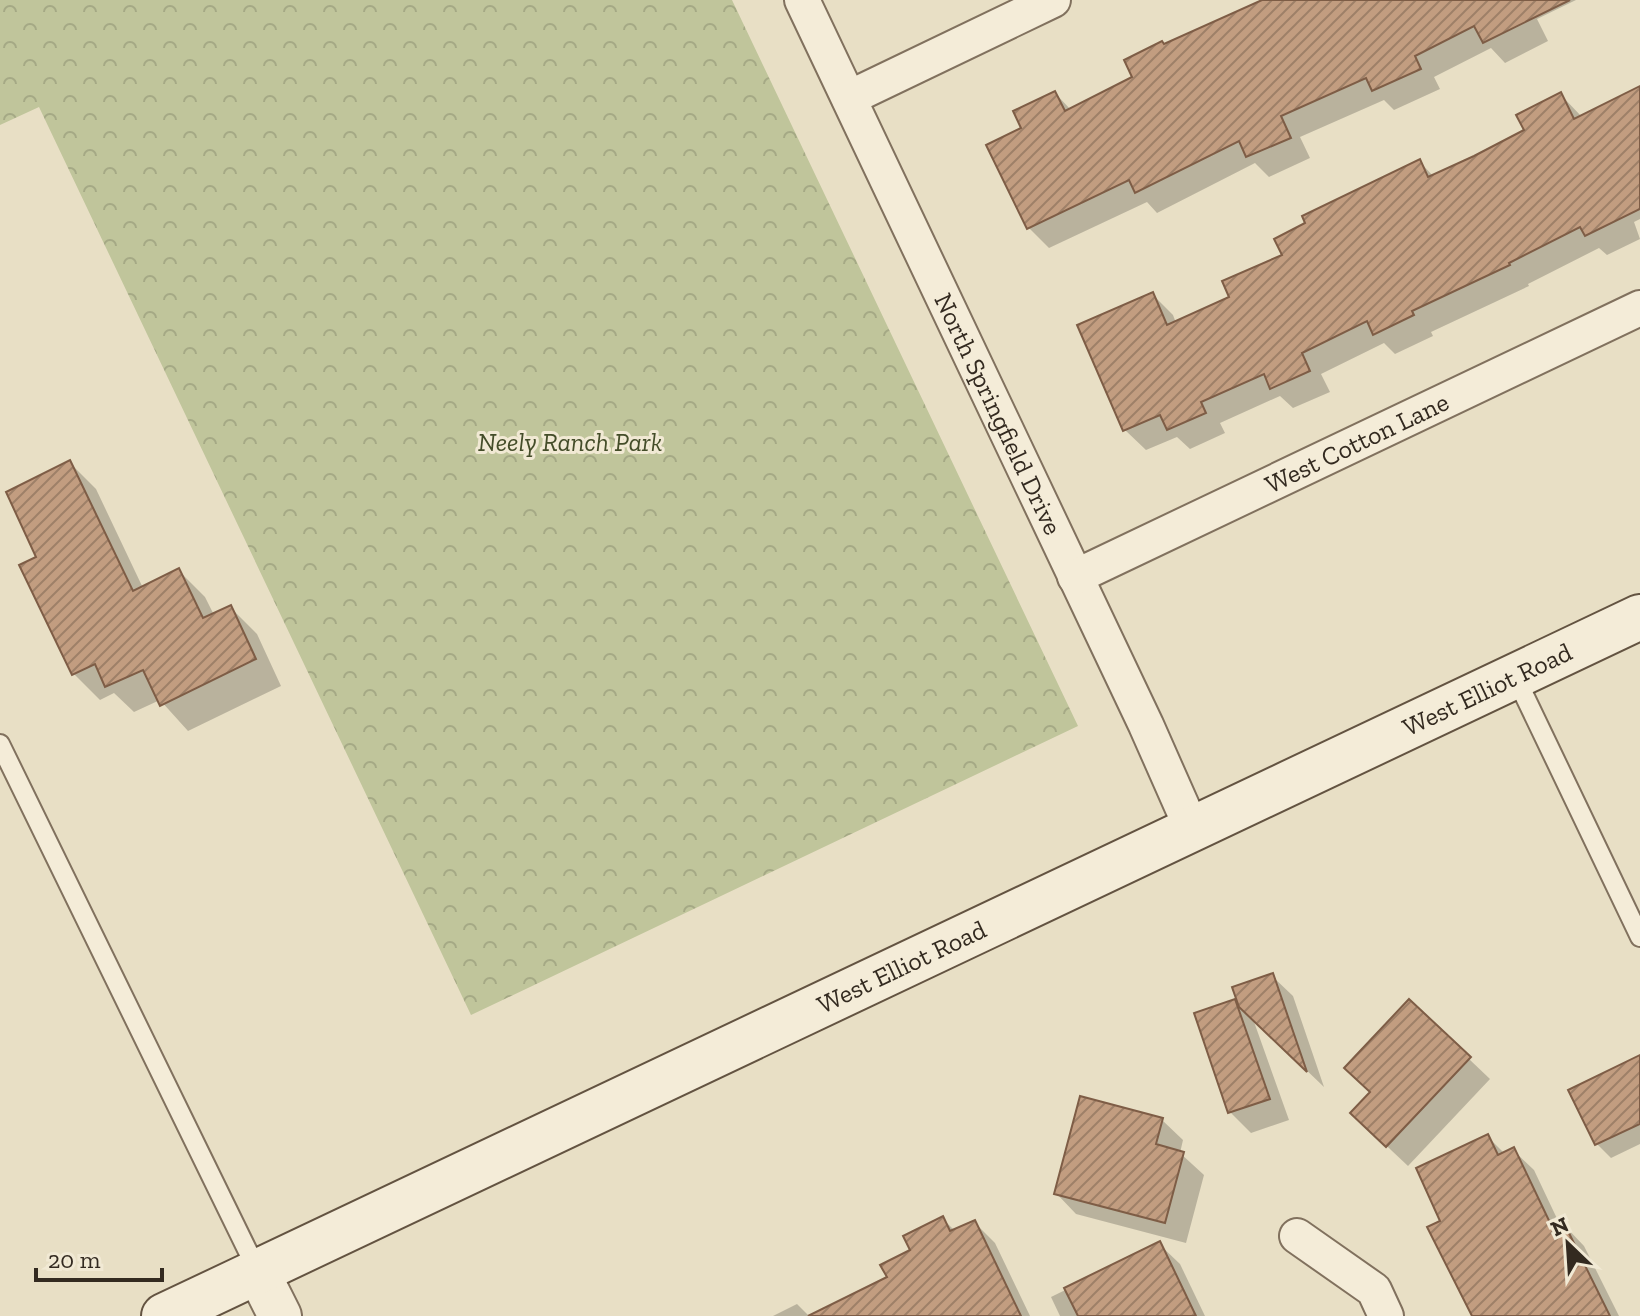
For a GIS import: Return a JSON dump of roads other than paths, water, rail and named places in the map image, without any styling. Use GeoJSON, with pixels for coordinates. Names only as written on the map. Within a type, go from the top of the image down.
{"type":"FeatureCollection","features":[{"type":"Feature","properties":{"kind":"main road","name":"West Elliot Road"},"geometry":{"type":"LineString","coordinates":[[164,1316],[1640,617]]}},
{"type":"Feature","properties":{"kind":"street","name":"North Springfield Drive"},"geometry":{"type":"LineString","coordinates":[[802,0],[1146,725],[1192,829]]}},
{"type":"Feature","properties":{"kind":"street"},"geometry":{"type":"LineString","coordinates":[[849,98],[1053,0]]}},
{"type":"Feature","properties":{"kind":"street","name":"West Cotton Lane"},"geometry":{"type":"LineString","coordinates":[[1075,577],[1640,308]]}},
{"type":"Feature","properties":{"kind":"street"},"geometry":{"type":"LineString","coordinates":[[1297,1236],[1374,1290],[1386,1316]]}},
{"type":"Feature","properties":{"kind":"street"},"geometry":{"type":"LineString","coordinates":[[258,1272],[280,1316]]}},
{"type":"Feature","properties":{"kind":"lane"},"geometry":{"type":"LineString","coordinates":[[1515,676],[1640,937]]}},
{"type":"Feature","properties":{"kind":"lane"},"geometry":{"type":"LineString","coordinates":[[0,744],[258,1272]]}},
{"type":"Feature","properties":{"kind":"park label","name":"Neely Ranch Park"},"geometry":{"type":"Point","coordinates":[570,442]}}]}
